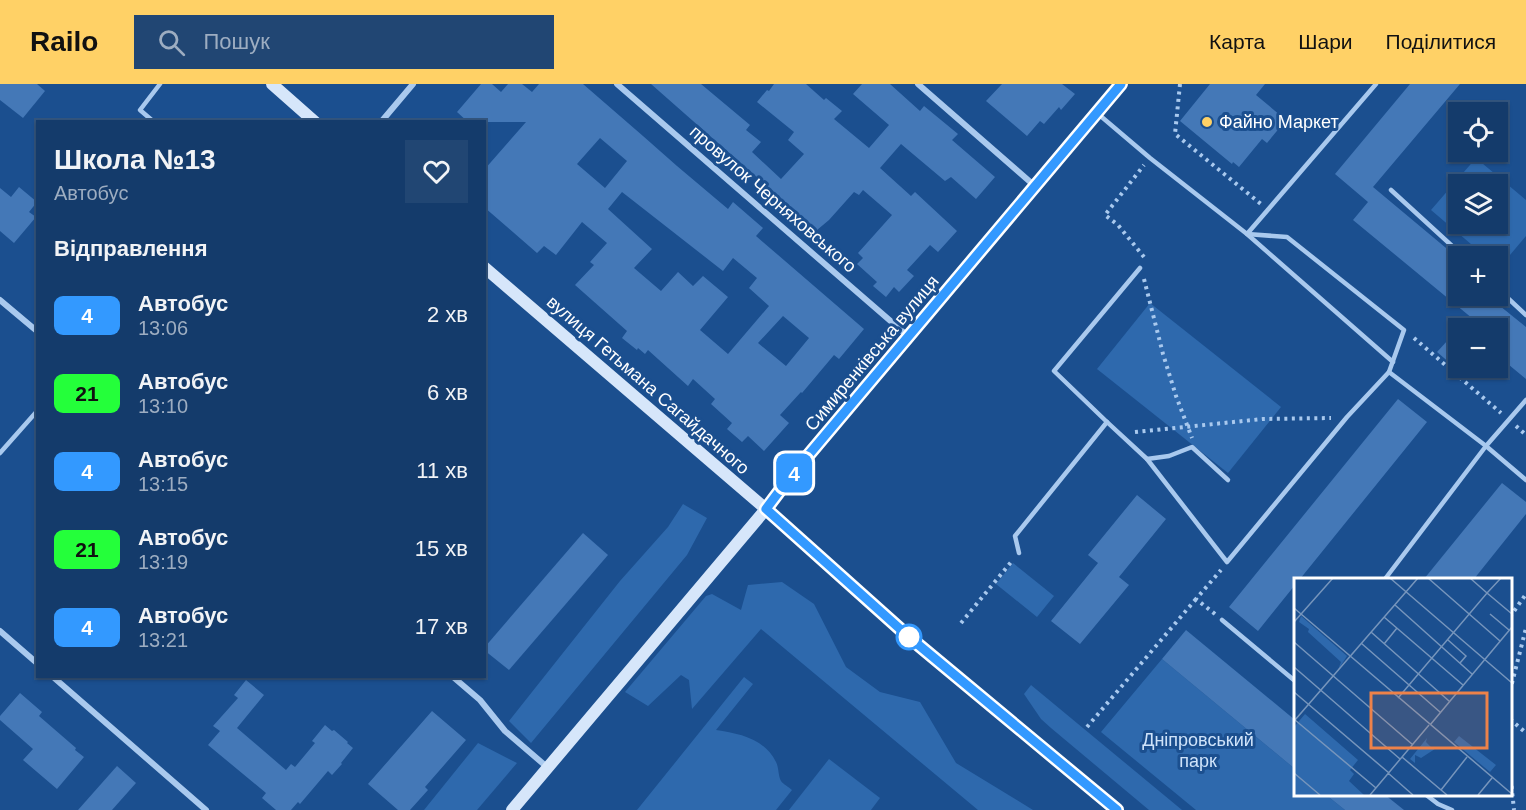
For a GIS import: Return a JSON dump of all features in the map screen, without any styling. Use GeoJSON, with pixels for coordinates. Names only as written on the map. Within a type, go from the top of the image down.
{"type":"FeatureCollection","features":[{"type":"Feature","properties":{"kind":"main road"},"geometry":{"type":"LineString","coordinates":[[272,84],[313,120]]}},
{"type":"Feature","properties":{"kind":"main road","name":"вулиця Гетьмана Сагайдачного"},"geometry":{"type":"LineString","coordinates":[[486,269],[766,509],[909,637],[1117,810]]}},
{"type":"Feature","properties":{"kind":"main road","name":"Симиренківська вулиця"},"geometry":{"type":"LineString","coordinates":[[512,810],[766,509]]}},
{"type":"Feature","properties":{"kind":"street"},"geometry":{"type":"LineString","coordinates":[[383,120],[413,84]]}},
{"type":"Feature","properties":{"kind":"street","name":"провулок Черняховського"},"geometry":{"type":"LineString","coordinates":[[617,84],[909,338]]}},
{"type":"Feature","properties":{"kind":"street"},"geometry":{"type":"LineString","coordinates":[[918,84],[1036,187]]}},
{"type":"Feature","properties":{"kind":"street","name":"Симиренківська вулиця"},"geometry":{"type":"LineString","coordinates":[[766,509],[790,477],[1121,84]]}},
{"type":"Feature","properties":{"kind":"street"},"geometry":{"type":"LineString","coordinates":[[0,300],[36,330]]}},
{"type":"Feature","properties":{"kind":"street"},"geometry":{"type":"LineString","coordinates":[[0,631],[36,662]]}},
{"type":"Feature","properties":{"kind":"street"},"geometry":{"type":"LineString","coordinates":[[54,678],[206,810]]}},
{"type":"Feature","properties":{"kind":"street"},"geometry":{"type":"LineString","coordinates":[[454,678],[480,700],[505,731],[548,768]]}},
{"type":"Feature","properties":{"kind":"lane"},"geometry":{"type":"LineString","coordinates":[[152,120],[140,110],[160,84]]}},
{"type":"Feature","properties":{"kind":"lane"},"geometry":{"type":"LineString","coordinates":[[1247,234],[1376,84]]}},
{"type":"Feature","properties":{"kind":"lane"},"geometry":{"type":"LineString","coordinates":[[1097,112],[1150,158],[1247,234],[1393,362]]}},
{"type":"Feature","properties":{"kind":"lane"},"geometry":{"type":"LineString","coordinates":[[1391,190],[1452,246]]}},
{"type":"Feature","properties":{"kind":"lane"},"geometry":{"type":"LineString","coordinates":[[1140,268],[1054,371],[1147,459],[1227,562],[1347,417],[1389,372],[1404,330],[1287,237],[1247,234]]}},
{"type":"Feature","properties":{"kind":"lane"},"geometry":{"type":"LineString","coordinates":[[1508,298],[1526,315]]}},
{"type":"Feature","properties":{"kind":"lane"},"geometry":{"type":"LineString","coordinates":[[1389,372],[1486,446],[1526,480]]}},
{"type":"Feature","properties":{"kind":"lane"},"geometry":{"type":"LineString","coordinates":[[1386,578],[1486,446],[1526,400]]}},
{"type":"Feature","properties":{"kind":"lane"},"geometry":{"type":"LineString","coordinates":[[0,453],[36,412]]}},
{"type":"Feature","properties":{"kind":"lane"},"geometry":{"type":"LineString","coordinates":[[1019,553],[1015,536],[1107,422]]}},
{"type":"Feature","properties":{"kind":"lane"},"geometry":{"type":"LineString","coordinates":[[1147,459],[1169,456],[1192,447],[1228,480]]}},
{"type":"Feature","properties":{"kind":"lane"},"geometry":{"type":"LineString","coordinates":[[1222,620],[1294,680]]}},
{"type":"Feature","properties":{"kind":"lane"},"geometry":{"type":"LineString","coordinates":[[1426,795],[1438,804],[1452,810]]}},
{"type":"Feature","properties":{"kind":"path"},"geometry":{"type":"LineString","coordinates":[[1180,84],[1175,134],[1268,210]]}},
{"type":"Feature","properties":{"kind":"path"},"geometry":{"type":"LineString","coordinates":[[1150,158],[1105,215],[1118,225],[1144,257],[1140,268],[1163,354],[1192,436],[1192,447]]}},
{"type":"Feature","properties":{"kind":"path"},"geometry":{"type":"LineString","coordinates":[[1404,330],[1526,435]]}},
{"type":"Feature","properties":{"kind":"path"},"geometry":{"type":"LineString","coordinates":[[1131,432],[1263,419],[1347,417]]}},
{"type":"Feature","properties":{"kind":"path"},"geometry":{"type":"LineString","coordinates":[[961,623],[1019,553]]}},
{"type":"Feature","properties":{"kind":"path"},"geometry":{"type":"LineString","coordinates":[[1088,727],[1227,562]]}},
{"type":"Feature","properties":{"kind":"path"},"geometry":{"type":"LineString","coordinates":[[1511,614],[1526,594]]}},
{"type":"Feature","properties":{"kind":"path"},"geometry":{"type":"LineString","coordinates":[[1196,599],[1222,620]]}},
{"type":"Feature","properties":{"kind":"path"},"geometry":{"type":"LineString","coordinates":[[1511,684],[1526,628]]}},
{"type":"Feature","properties":{"kind":"path"},"geometry":{"type":"LineString","coordinates":[[1511,721],[1526,733]]}},
{"type":"Feature","properties":{"kind":"path"},"geometry":{"type":"LineString","coordinates":[[1511,787],[1514,810]]}},
{"type":"Feature","properties":{"kind":"green space"},"geometry":{"type":"Polygon","coordinates":[[[1473,162],[1481,162],[1495,174],[1462,174],[1473,162]]]}},
{"type":"Feature","properties":{"kind":"green space"},"geometry":{"type":"Polygon","coordinates":[[[1508,185],[1526,200],[1526,236],[1508,257],[1508,246],[1473,246],[1459,234],[1508,234],[1508,185]]]}},
{"type":"Feature","properties":{"kind":"green space"},"geometry":{"type":"Polygon","coordinates":[[[1448,190],[1448,224],[1431,210],[1448,190]]]}},
{"type":"Feature","properties":{"kind":"green space"},"geometry":{"type":"Polygon","coordinates":[[[1150,303],[1281,407],[1228,473],[1097,369],[1150,303]]]}},
{"type":"Feature","properties":{"kind":"green space"},"geometry":{"type":"Polygon","coordinates":[[[683,504],[707,518],[687,555],[531,743],[509,721],[620,581],[668,527],[683,504]]]}},
{"type":"Feature","properties":{"kind":"green space"},"geometry":{"type":"Polygon","coordinates":[[[1013,563],[1054,596],[1037,617],[996,584],[1013,563]]]}},
{"type":"Feature","properties":{"kind":"green space"},"geometry":{"type":"Polygon","coordinates":[[[782,582],[814,604],[846,667],[880,692],[920,702],[956,763],[1033,810],[978,810],[761,629],[692,709],[689,680],[681,675],[648,706],[625,692],[706,596],[712,594],[741,610],[748,585],[782,582]]]}},
{"type":"Feature","properties":{"kind":"green space","name":"Дніпровський парк"},"geometry":{"type":"Polygon","coordinates":[[[1162,659],[1294,768],[1294,795],[1326,795],[1345,810],[1196,810],[1101,732],[1162,659]]]}},
{"type":"Feature","properties":{"kind":"green space"},"geometry":{"type":"Polygon","coordinates":[[[744,677],[753,684],[716,730],[750,738],[765,747],[771,754],[777,764],[781,781],[792,790],[776,810],[637,810],[744,677]]]}},
{"type":"Feature","properties":{"kind":"green space"},"geometry":{"type":"Polygon","coordinates":[[[1031,685],[1182,810],[1149,810],[1041,719],[1024,694],[1031,685]]]}},
{"type":"Feature","properties":{"kind":"green space"},"geometry":{"type":"Polygon","coordinates":[[[478,743],[517,763],[477,810],[424,810],[478,743]]]}},
{"type":"Feature","properties":{"kind":"green space"},"geometry":{"type":"Polygon","coordinates":[[[829,759],[880,798],[871,810],[789,810],[829,759]]]}},
{"type":"Feature","properties":{"kind":"building"},"geometry":{"type":"Polygon","coordinates":[[[0,84],[37,84],[45,91],[23,118],[0,100],[0,84]]]}},
{"type":"Feature","properties":{"kind":"building"},"geometry":{"type":"Polygon","coordinates":[[[481,84],[492,84],[501,92],[508,84],[522,84],[532,92],[539,84],[583,84],[728,209],[733,202],[763,228],[756,236],[864,329],[839,359],[834,355],[780,415],[789,423],[764,451],[748,436],[742,442],[727,429],[732,423],[711,404],[715,399],[693,379],[688,386],[648,350],[645,354],[622,338],[627,331],[575,285],[594,265],[590,262],[607,243],[582,222],[556,255],[544,246],[537,253],[486,209],[486,168],[526,122],[466,120],[457,112],[481,84]],[[600,138],[577,164],[605,188],[627,161],[600,138]],[[622,192],[608,209],[652,249],[634,268],[661,291],[678,272],[693,286],[703,276],[728,297],[700,330],[728,354],[769,306],[749,288],[757,278],[733,258],[723,271],[622,192]],[[783,316],[758,343],[786,366],[809,338],[783,316]]]}},
{"type":"Feature","properties":{"kind":"building"},"geometry":{"type":"Polygon","coordinates":[[[651,84],[701,84],[750,125],[746,130],[761,142],[752,152],[781,179],[804,154],[788,140],[794,132],[757,102],[767,90],[769,91],[774,84],[806,84],[824,100],[826,98],[842,111],[834,119],[869,148],[889,125],[853,94],[862,84],[890,84],[920,111],[924,106],[958,134],[952,140],[995,177],[976,199],[951,177],[945,181],[901,144],[880,168],[911,196],[915,192],[957,231],[938,252],[930,245],[907,270],[914,276],[899,292],[894,287],[886,297],[873,286],[877,282],[857,264],[863,258],[858,253],[892,215],[863,190],[859,195],[854,192],[817,230],[651,84]]]}},
{"type":"Feature","properties":{"kind":"building"},"geometry":{"type":"Polygon","coordinates":[[[1002,84],[1062,84],[1075,94],[1061,110],[1059,107],[1044,124],[1040,121],[1027,136],[986,101],[1002,84]]]}},
{"type":"Feature","properties":{"kind":"building"},"geometry":{"type":"Polygon","coordinates":[[[1210,84],[1265,84],[1256,95],[1286,120],[1267,143],[1262,139],[1239,167],[1233,162],[1232,164],[1180,121],[1210,84]]]}},
{"type":"Feature","properties":{"kind":"building"},"geometry":{"type":"Polygon","coordinates":[[[1410,84],[1460,84],[1373,187],[1448,250],[1448,298],[1353,220],[1368,202],[1335,174],[1410,84]]]}},
{"type":"Feature","properties":{"kind":"building"},"geometry":{"type":"Polygon","coordinates":[[[19,187],[36,201],[29,212],[36,217],[14,243],[0,231],[0,188],[11,197],[19,187]]]}},
{"type":"Feature","properties":{"kind":"building"},"geometry":{"type":"Polygon","coordinates":[[[1457,306],[1500,306],[1526,327],[1526,379],[1508,364],[1508,318],[1472,318],[1457,306]]]}},
{"type":"Feature","properties":{"kind":"building"},"geometry":{"type":"Polygon","coordinates":[[[1448,340],[1448,361],[1437,352],[1448,340]]]}},
{"type":"Feature","properties":{"kind":"building"},"geometry":{"type":"Polygon","coordinates":[[[1398,399],[1427,422],[1301,578],[1294,578],[1294,586],[1258,631],[1229,607],[1398,399]]]}},
{"type":"Feature","properties":{"kind":"building"},"geometry":{"type":"Polygon","coordinates":[[[1502,483],[1526,502],[1526,514],[1475,578],[1425,578],[1502,483]]]}},
{"type":"Feature","properties":{"kind":"building"},"geometry":{"type":"Polygon","coordinates":[[[1137,495],[1166,519],[1119,577],[1129,585],[1080,644],[1051,621],[1098,563],[1088,555],[1137,495]]]}},
{"type":"Feature","properties":{"kind":"building"},"geometry":{"type":"Polygon","coordinates":[[[583,533],[608,555],[509,670],[486,652],[486,646],[583,533]]]}},
{"type":"Feature","properties":{"kind":"building"},"geometry":{"type":"Polygon","coordinates":[[[1186,630],[1294,719],[1294,768],[1162,659],[1186,630]]]}},
{"type":"Feature","properties":{"kind":"building"},"geometry":{"type":"Polygon","coordinates":[[[246,680],[264,695],[237,728],[286,770],[291,764],[295,767],[315,743],[312,741],[325,725],[332,731],[334,730],[353,748],[332,775],[328,771],[300,804],[298,802],[291,810],[276,810],[262,798],[266,793],[208,745],[220,731],[213,726],[238,698],[234,695],[246,680]]]}},
{"type":"Feature","properties":{"kind":"building"},"geometry":{"type":"Polygon","coordinates":[[[20,693],[42,712],[39,716],[84,757],[57,789],[23,760],[33,749],[0,720],[0,716],[20,693]]]}},
{"type":"Feature","properties":{"kind":"building"},"geometry":{"type":"Polygon","coordinates":[[[432,711],[466,740],[425,787],[428,790],[410,810],[398,810],[368,784],[432,711]]]}},
{"type":"Feature","properties":{"kind":"building"},"geometry":{"type":"Polygon","coordinates":[[[117,766],[136,783],[112,810],[78,810],[117,766]]]}},
{"type":"Feature","properties":{"kind":"building"},"geometry":{"type":"Polygon","coordinates":[[[1326,795],[1385,795],[1404,810],[1345,810],[1326,795]]]}},
{"type":"Feature","properties":{"kind":"bus line","name":"4"},"geometry":{"type":"LineString","coordinates":[[1117,810],[909,637],[766,509],[790,477],[1121,84]]}},
{"type":"Feature","properties":{"kind":"place","name":"Файно Маркет"},"geometry":{"type":"Point","coordinates":[1207,122]}}]}
